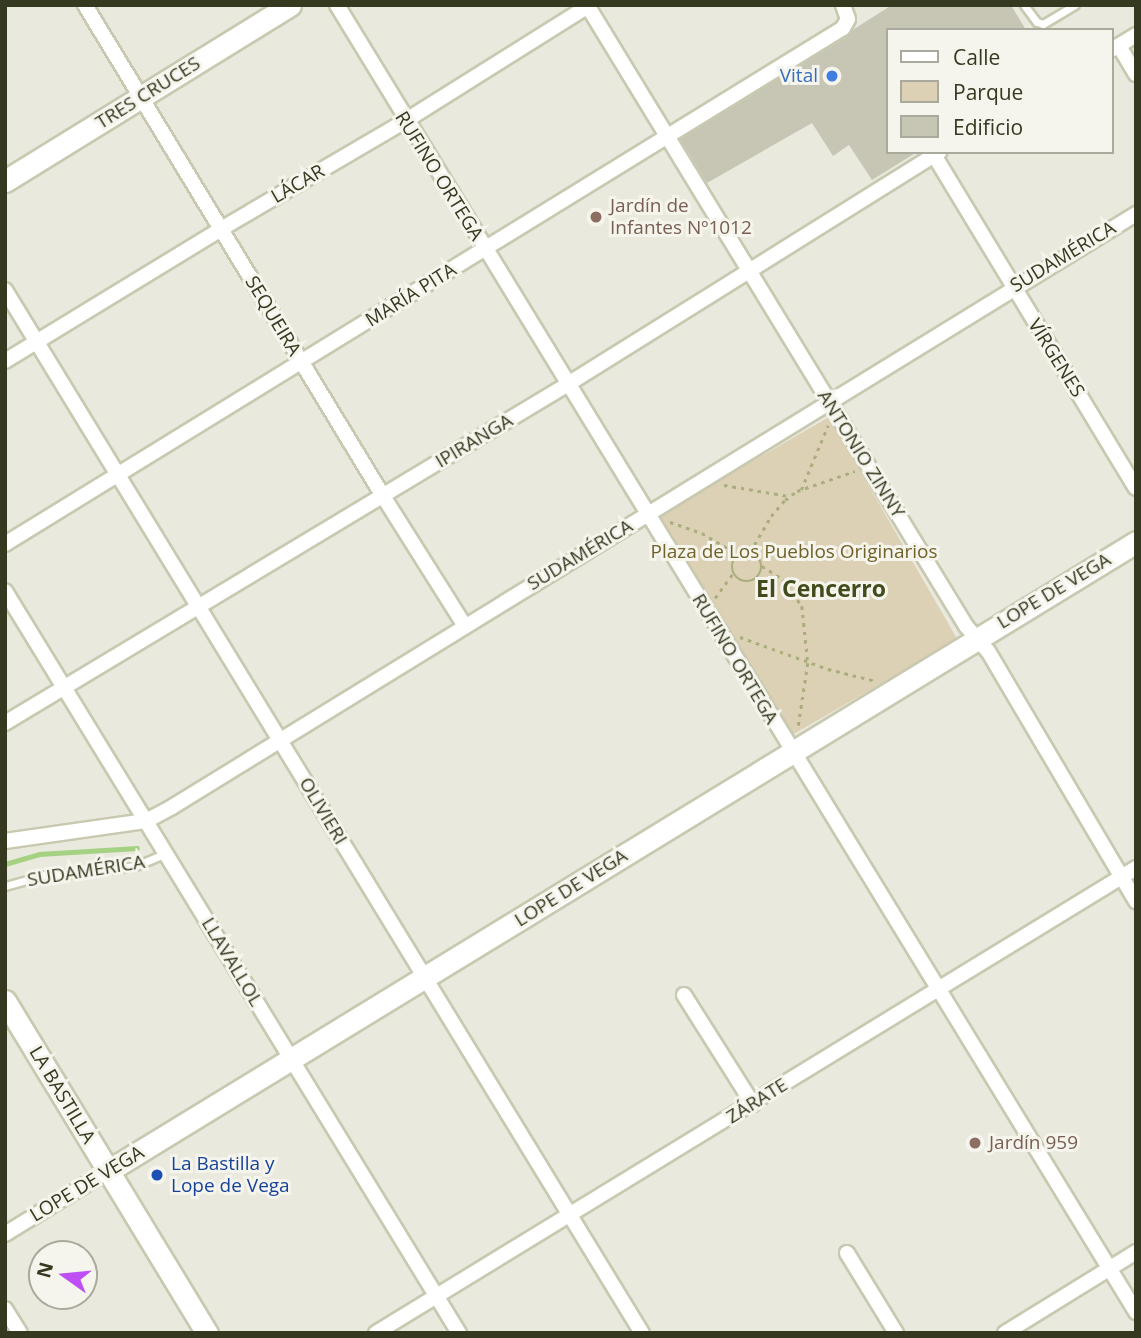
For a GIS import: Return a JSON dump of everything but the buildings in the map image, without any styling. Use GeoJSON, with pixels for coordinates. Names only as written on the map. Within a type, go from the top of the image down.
{"type":"FeatureCollection","features":[{"type":"Feature","properties":{"kind":"street","name":"SEQUEIRA"},"geometry":{"type":"LineString","coordinates":[[85,5],[464,626]]}},
{"type":"Feature","properties":{"kind":"street","name":"TRES CRUCES"},"geometry":{"type":"LineString","coordinates":[[5,181],[290,5]]}},
{"type":"Feature","properties":{"kind":"street","name":"RUFINO ORTEGA"},"geometry":{"type":"LineString","coordinates":[[337,5],[405,121],[936,990],[1136,1312]]}},
{"type":"Feature","properties":{"kind":"street","name":"LÁCAR"},"geometry":{"type":"LineString","coordinates":[[5,361],[405,121],[588,6]]}},
{"type":"Feature","properties":{"kind":"street","name":"ANTONIO ZINNY"},"geometry":{"type":"LineString","coordinates":[[588,6],[869,468],[977,638],[988,651],[1136,901]]}},
{"type":"Feature","properties":{"kind":"street","name":"MARÍA PITA"},"geometry":{"type":"LineString","coordinates":[[5,544],[843,28],[846,12]]}},
{"type":"Feature","properties":{"kind":"street"},"geometry":{"type":"LineString","coordinates":[[1136,35],[1115,48],[1136,74]]}},
{"type":"Feature","properties":{"kind":"street","name":"IPIRANGA"},"geometry":{"type":"LineString","coordinates":[[5,723],[568,384],[937,154]]}},
{"type":"Feature","properties":{"kind":"street","name":"VÍRGENES"},"geometry":{"type":"LineString","coordinates":[[937,154],[1013,288],[1136,488]]}},
{"type":"Feature","properties":{"kind":"street","name":"SUDAMÉRICA"},"geometry":{"type":"LineString","coordinates":[[5,841],[146,821],[705,479],[833,408],[1013,288],[1136,214]]}},
{"type":"Feature","properties":{"kind":"street","name":"OLIVIERI"},"geometry":{"type":"LineString","coordinates":[[5,290],[642,1333]]}},
{"type":"Feature","properties":{"kind":"street","name":"LOPE DE VEGA"},"geometry":{"type":"LineString","coordinates":[[5,1234],[292,1061],[1136,541]]}},
{"type":"Feature","properties":{"kind":"street","name":"LLAVALLOL"},"geometry":{"type":"LineString","coordinates":[[5,591],[459,1333]]}},
{"type":"Feature","properties":{"kind":"street","name":"ZÁRATE"},"geometry":{"type":"LineString","coordinates":[[376,1333],[1136,868]]}},
{"type":"Feature","properties":{"kind":"street"},"geometry":{"type":"LineString","coordinates":[[684,995],[753,1104]]}},
{"type":"Feature","properties":{"kind":"street","name":"LA BASTILLA"},"geometry":{"type":"LineString","coordinates":[[5,1001],[207,1333]]}},
{"type":"Feature","properties":{"kind":"street"},"geometry":{"type":"LineString","coordinates":[[1005,1333],[1136,1252]]}},
{"type":"Feature","properties":{"kind":"street"},"geometry":{"type":"LineString","coordinates":[[848,1253],[896,1333]]}},
{"type":"Feature","properties":{"kind":"street"},"geometry":{"type":"LineString","coordinates":[[5,1310],[20,1333]]}},
{"type":"Feature","properties":{"kind":"lane"},"geometry":{"type":"LineString","coordinates":[[1024,5],[1037,22],[1043,24],[1075,5]]}},
{"type":"Feature","properties":{"kind":"lane","name":"SUDAMÉRICA"},"geometry":{"type":"LineString","coordinates":[[5,886],[45,874],[102,871],[138,865],[166,853]]}},
{"type":"Feature","properties":{"kind":"path"},"geometry":{"type":"LineString","coordinates":[[801,489],[833,408]]}},
{"type":"Feature","properties":{"kind":"path"},"geometry":{"type":"LineString","coordinates":[[706,611],[733,573],[734,561],[739,555],[750,552],[771,516],[789,496],[801,489],[869,468]]}},
{"type":"Feature","properties":{"kind":"path"},"geometry":{"type":"LineString","coordinates":[[705,479],[734,488],[789,496]]}},
{"type":"Feature","properties":{"kind":"path"},"geometry":{"type":"LineString","coordinates":[[647,514],[702,533],[739,555]]}},
{"type":"Feature","properties":{"kind":"path"},"geometry":{"type":"LineString","coordinates":[[750,552],[758,557],[762,566],[783,579],[802,606],[808,661],[792,752]]}},
{"type":"Feature","properties":{"kind":"path"},"geometry":{"type":"LineString","coordinates":[[733,573],[742,582],[752,582],[760,576],[762,566]]}},
{"type":"Feature","properties":{"kind":"path"},"geometry":{"type":"LineString","coordinates":[[724,642],[740,637],[749,638],[808,661],[896,688]]}},
{"type":"Feature","properties":{"kind":"green space","name":"Plaza de Los Pueblos Originarios"},"geometry":{"type":"Polygon","coordinates":[[[829,417],[958,640],[786,739],[658,516],[829,417]]]}},
{"type":"Feature","properties":{"kind":"waterway"},"geometry":{"type":"LineString","coordinates":[[5,864],[39,854],[137,848]]}},
{"type":"Feature","properties":{"kind":"place","name":"Vital"},"geometry":{"type":"Point","coordinates":[832,76]}},
{"type":"Feature","properties":{"kind":"place","name":"Jardín de Infantes Nº1012"},"geometry":{"type":"Point","coordinates":[596,217]}},
{"type":"Feature","properties":{"kind":"place","name":"Jardín 959"},"geometry":{"type":"Point","coordinates":[975,1143]}},
{"type":"Feature","properties":{"kind":"place","name":"La Bastilla y Lope de Vega"},"geometry":{"type":"Point","coordinates":[157,1175]}},
{"type":"Feature","properties":{"kind":"district","name":"El Cencerro"},"geometry":{"type":"Point","coordinates":[821,588]}}]}
